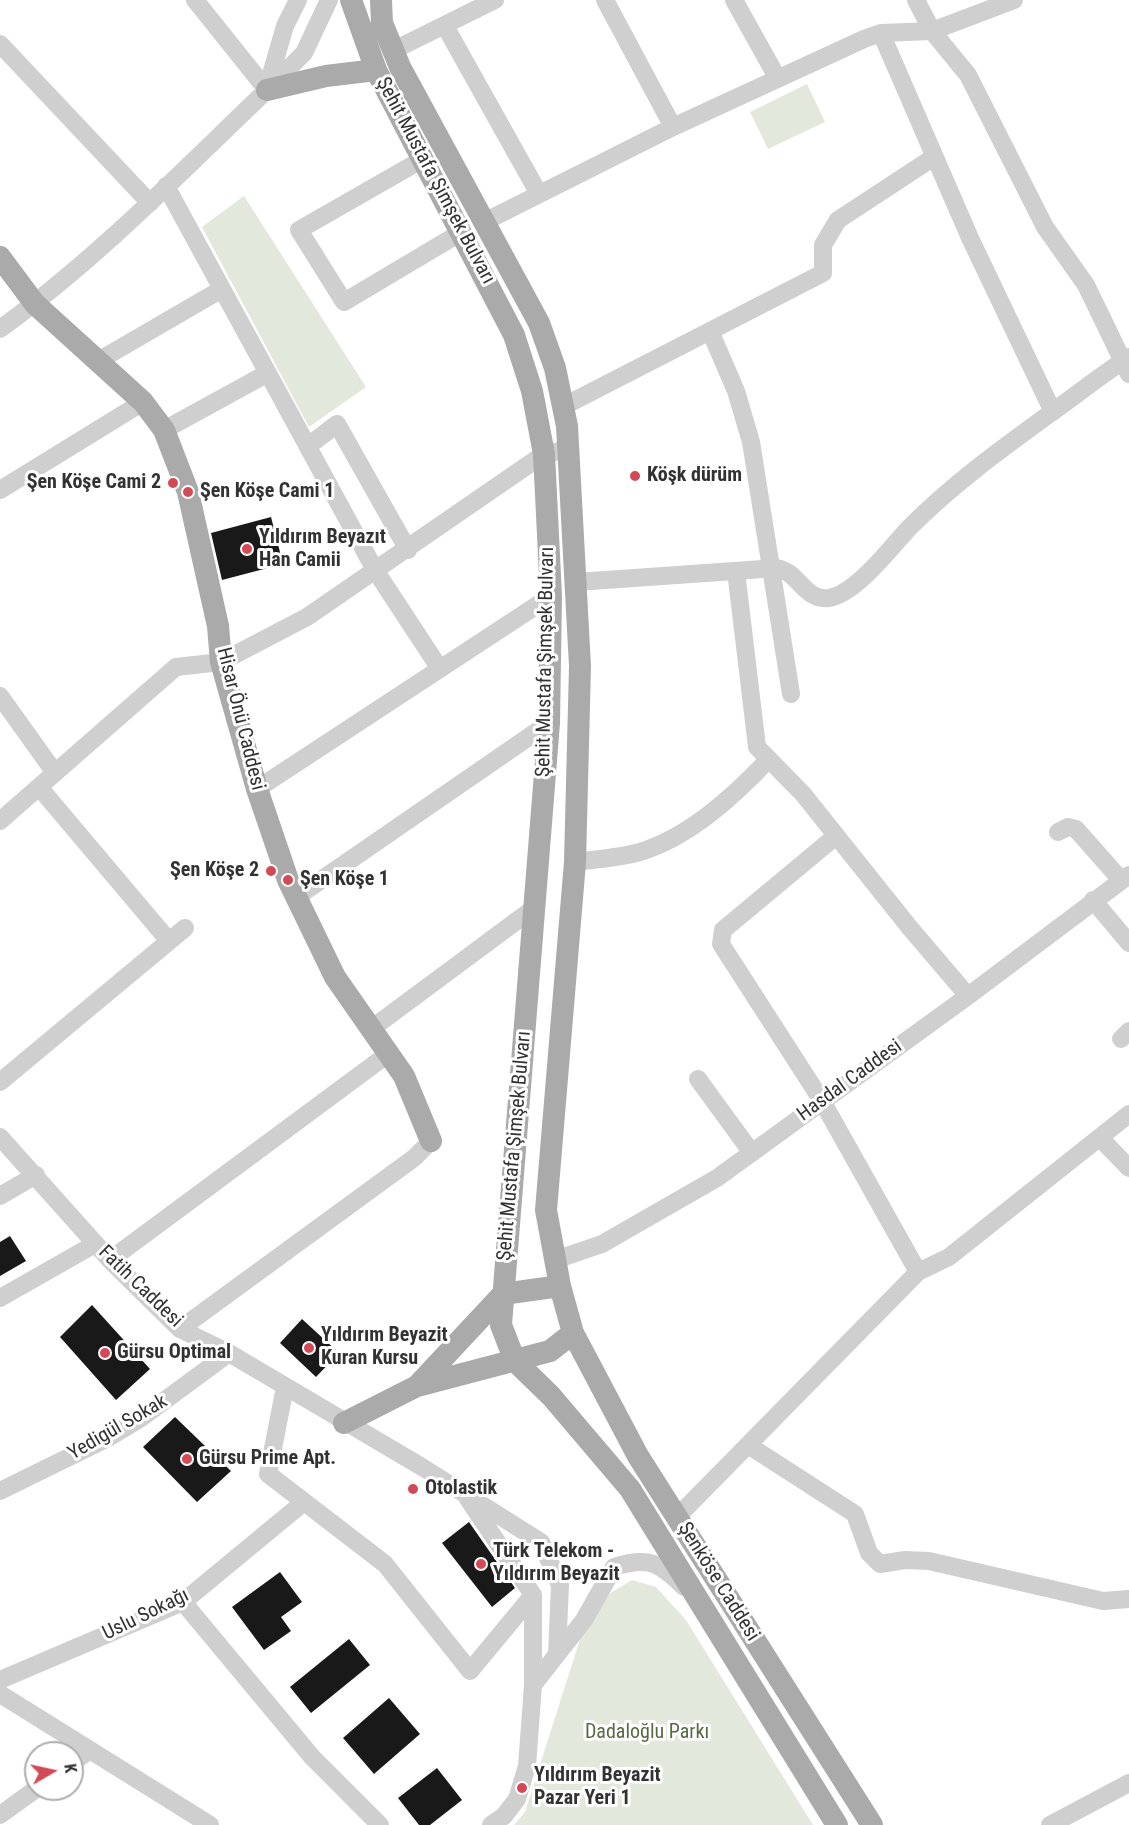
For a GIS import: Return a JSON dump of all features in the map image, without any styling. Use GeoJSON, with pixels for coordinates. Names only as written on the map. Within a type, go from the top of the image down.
{"type":"FeatureCollection","features":[{"type":"Feature","properties":{"kind":"main road","name":"Şehit Mustafa Şimşek Bulvarı"},"geometry":{"type":"LineString","coordinates":[[351,0],[376,70],[514,334],[532,391],[544,454],[551,596],[549,723],[501,1325],[515,1361]]}},
{"type":"Feature","properties":{"kind":"main road","name":"Şehit Mustafa Şimşek Bulvarı"},"geometry":{"type":"LineString","coordinates":[[381,0],[382,23],[392,51],[539,323],[555,368],[564,405],[577,582],[579,666],[575,862],[546,1210],[560,1286],[573,1333]]}},
{"type":"Feature","properties":{"kind":"main road"},"geometry":{"type":"LineString","coordinates":[[267,90],[326,76],[376,70]]}},
{"type":"Feature","properties":{"kind":"main road","name":"Hisar Önü Caddesi"},"geometry":{"type":"LineString","coordinates":[[0,257],[35,304],[142,402],[164,430],[188,492],[198,528],[218,626],[221,662],[257,789],[295,898],[335,977],[404,1076],[431,1141]]}},
{"type":"Feature","properties":{"kind":"main road"},"geometry":{"type":"LineString","coordinates":[[417,1386],[503,1294],[560,1286]]}},
{"type":"Feature","properties":{"kind":"main road"},"geometry":{"type":"LineString","coordinates":[[344,1423],[417,1386],[550,1351],[573,1333]]}},
{"type":"Feature","properties":{"kind":"main road","name":"Şenköse Caddesi"},"geometry":{"type":"LineString","coordinates":[[573,1333],[638,1456],[872,1825]]}},
{"type":"Feature","properties":{"kind":"main road","name":"Şenköse Caddesi"},"geometry":{"type":"LineString","coordinates":[[515,1361],[551,1396],[630,1489],[837,1825]]}},
{"type":"Feature","properties":{"kind":"street"},"geometry":{"type":"LineString","coordinates":[[195,0],[267,90]]}},
{"type":"Feature","properties":{"kind":"street"},"geometry":{"type":"LineString","coordinates":[[267,90],[285,26],[298,0]]}},
{"type":"Feature","properties":{"kind":"street"},"geometry":{"type":"LineString","coordinates":[[0,329],[35,304],[150,203],[304,53],[329,0]]}},
{"type":"Feature","properties":{"kind":"street"},"geometry":{"type":"LineString","coordinates":[[392,51],[495,0]]}},
{"type":"Feature","properties":{"kind":"street"},"geometry":{"type":"LineString","coordinates":[[605,0],[673,127]]}},
{"type":"Feature","properties":{"kind":"street"},"geometry":{"type":"LineString","coordinates":[[734,0],[777,79]]}},
{"type":"Feature","properties":{"kind":"street"},"geometry":{"type":"LineString","coordinates":[[577,582],[771,568],[788,571],[810,595],[826,598],[841,594],[875,565],[951,489],[1009,442],[1127,364],[1086,285],[1045,227],[968,75],[932,31],[916,0]]}},
{"type":"Feature","properties":{"kind":"street"},"geometry":{"type":"LineString","coordinates":[[484,222],[673,127],[881,33],[932,31],[1014,0]]}},
{"type":"Feature","properties":{"kind":"street"},"geometry":{"type":"LineString","coordinates":[[445,26],[539,194]]}},
{"type":"Feature","properties":{"kind":"street"},"geometry":{"type":"LineString","coordinates":[[881,33],[934,157],[1053,412]]}},
{"type":"Feature","properties":{"kind":"street"},"geometry":{"type":"LineString","coordinates":[[4,55],[150,203]]}},
{"type":"Feature","properties":{"kind":"street"},"geometry":{"type":"LineString","coordinates":[[564,405],[711,333],[823,273],[824,245],[838,220],[934,157]]}},
{"type":"Feature","properties":{"kind":"street"},"geometry":{"type":"LineString","coordinates":[[423,159],[298,230],[344,302],[460,233]]}},
{"type":"Feature","properties":{"kind":"street"},"geometry":{"type":"LineString","coordinates":[[166,186],[375,570],[440,669]]}},
{"type":"Feature","properties":{"kind":"street"},"geometry":{"type":"LineString","coordinates":[[98,361],[222,288]]}},
{"type":"Feature","properties":{"kind":"street"},"geometry":{"type":"LineString","coordinates":[[711,333],[746,420],[791,694]]}},
{"type":"Feature","properties":{"kind":"street"},"geometry":{"type":"LineString","coordinates":[[164,430],[268,373]]}},
{"type":"Feature","properties":{"kind":"street"},"geometry":{"type":"LineString","coordinates":[[0,490],[142,402]]}},
{"type":"Feature","properties":{"kind":"street"},"geometry":{"type":"LineString","coordinates":[[308,446],[337,424],[408,550]]}},
{"type":"Feature","properties":{"kind":"street"},"geometry":{"type":"LineString","coordinates":[[0,821],[176,668],[221,662],[307,617],[408,550],[544,454],[569,449]]}},
{"type":"Feature","properties":{"kind":"street"},"geometry":{"type":"LineString","coordinates":[[736,571],[757,747],[803,794],[968,996]]}},
{"type":"Feature","properties":{"kind":"street"},"geometry":{"type":"LineString","coordinates":[[257,789],[551,596]]}},
{"type":"Feature","properties":{"kind":"street"},"geometry":{"type":"LineString","coordinates":[[0,696],[56,773]]}},
{"type":"Feature","properties":{"kind":"street"},"geometry":{"type":"LineString","coordinates":[[295,898],[549,723]]}},
{"type":"Feature","properties":{"kind":"street"},"geometry":{"type":"LineString","coordinates":[[575,862],[626,855],[665,842],[735,794],[768,760]]}},
{"type":"Feature","properties":{"kind":"street"},"geometry":{"type":"LineString","coordinates":[[39,787],[169,942]]}},
{"type":"Feature","properties":{"kind":"street"},"geometry":{"type":"LineString","coordinates":[[1059,832],[1068,827],[1076,829],[1125,878]]}},
{"type":"Feature","properties":{"kind":"street"},"geometry":{"type":"LineString","coordinates":[[836,836],[723,930],[720,938],[722,950],[822,1101],[918,1272]]}},
{"type":"Feature","properties":{"kind":"street","name":"Hasdal Caddesi"},"geometry":{"type":"LineString","coordinates":[[555,1260],[602,1244],[717,1178],[968,996],[1125,878]]}},
{"type":"Feature","properties":{"kind":"street"},"geometry":{"type":"LineString","coordinates":[[1093,900],[1129,943]]}},
{"type":"Feature","properties":{"kind":"street"},"geometry":{"type":"LineString","coordinates":[[370,1029],[534,908]]}},
{"type":"Feature","properties":{"kind":"street"},"geometry":{"type":"LineString","coordinates":[[0,1082],[185,928]]}},
{"type":"Feature","properties":{"kind":"street"},"geometry":{"type":"LineString","coordinates":[[110,1260],[388,1054]]}},
{"type":"Feature","properties":{"kind":"street"},"geometry":{"type":"LineString","coordinates":[[698,1079],[752,1153]]}},
{"type":"Feature","properties":{"kind":"street"},"geometry":{"type":"LineString","coordinates":[[677,1517],[918,1272],[949,1257],[1129,1114]]}},
{"type":"Feature","properties":{"kind":"street","name":"Fatih Caddesi"},"geometry":{"type":"LineString","coordinates":[[0,1137],[95,1244],[180,1329],[229,1353],[464,1493],[541,1542],[560,1585],[557,1654]]}},
{"type":"Feature","properties":{"kind":"street"},"geometry":{"type":"LineString","coordinates":[[1100,1138],[1129,1168]]}},
{"type":"Feature","properties":{"kind":"street"},"geometry":{"type":"LineString","coordinates":[[180,1329],[414,1158],[431,1141]]}},
{"type":"Feature","properties":{"kind":"street"},"geometry":{"type":"LineString","coordinates":[[0,1196],[36,1175]]}},
{"type":"Feature","properties":{"kind":"street"},"geometry":{"type":"LineString","coordinates":[[0,1298],[95,1244]]}},
{"type":"Feature","properties":{"kind":"street","name":"Yedigül Sokak"},"geometry":{"type":"LineString","coordinates":[[0,1491],[108,1438],[141,1418],[229,1353]]}},
{"type":"Feature","properties":{"kind":"street"},"geometry":{"type":"LineString","coordinates":[[285,1387],[268,1474],[385,1564],[470,1671],[533,1595]]}},
{"type":"Feature","properties":{"kind":"street"},"geometry":{"type":"LineString","coordinates":[[748,1445],[855,1514],[869,1553],[880,1564],[905,1560],[929,1561],[1103,1602],[1129,1599]]}},
{"type":"Feature","properties":{"kind":"street"},"geometry":{"type":"LineString","coordinates":[[464,1493],[533,1595],[533,1685],[527,1766],[522,1788],[510,1810],[491,1825]]}},
{"type":"Feature","properties":{"kind":"street","name":"Uslu Sokağı"},"geometry":{"type":"LineString","coordinates":[[0,1680],[183,1602],[304,1502]]}},
{"type":"Feature","properties":{"kind":"street"},"geometry":{"type":"LineString","coordinates":[[533,1685],[584,1620],[614,1567],[633,1562],[663,1567],[700,1604]]}},
{"type":"Feature","properties":{"kind":"street"},"geometry":{"type":"LineString","coordinates":[[183,1602],[312,1757],[380,1825]]}},
{"type":"Feature","properties":{"kind":"street"},"geometry":{"type":"LineString","coordinates":[[0,1694],[204,1824]]}},
{"type":"Feature","properties":{"kind":"street"},"geometry":{"type":"LineString","coordinates":[[84,1754],[90,1750]]}},
{"type":"Feature","properties":{"kind":"street"},"geometry":{"type":"LineString","coordinates":[[1050,1825],[1129,1783]]}},
{"type":"Feature","properties":{"kind":"street"},"geometry":{"type":"LineString","coordinates":[[0,1815],[24,1798]]}},
{"type":"Feature","properties":{"kind":"green space"},"geometry":{"type":"Polygon","coordinates":[[[807,84],[825,122],[768,149],[750,112],[807,84]]]}},
{"type":"Feature","properties":{"kind":"green space"},"geometry":{"type":"Polygon","coordinates":[[[244,196],[366,387],[309,427],[202,227],[244,196]]]}},
{"type":"Feature","properties":{"kind":"green space","name":"Dadaloğlu Parkı"},"geometry":{"type":"Polygon","coordinates":[[[632,1580],[656,1587],[686,1620],[813,1825],[514,1825],[525,1812],[582,1633],[609,1594],[632,1580]]]}},
{"type":"Feature","properties":{"kind":"building","name":"Yıldırım Beyazıt Han Camii"},"geometry":{"type":"Polygon","coordinates":[[[271,517],[283,564],[222,580],[211,533],[271,517]]]}},
{"type":"Feature","properties":{"kind":"building"},"geometry":{"type":"Polygon","coordinates":[[[10,1236],[26,1261],[0,1276],[0,1242],[10,1236]]]}},
{"type":"Feature","properties":{"kind":"building","name":"Gürsu Optimal"},"geometry":{"type":"Polygon","coordinates":[[[92,1305],[150,1369],[116,1400],[60,1337],[92,1305]]]}},
{"type":"Feature","properties":{"kind":"building","name":"Yıldırım Beyazit Kuran Kursu"},"geometry":{"type":"Polygon","coordinates":[[[302,1319],[339,1353],[316,1377],[280,1343],[302,1319]]]}},
{"type":"Feature","properties":{"kind":"building","name":"Gürsu Prime Apt."},"geometry":{"type":"Polygon","coordinates":[[[175,1417],[231,1471],[197,1502],[143,1447],[175,1417]]]}},
{"type":"Feature","properties":{"kind":"building","name":"Türk Telekom - Yıldırım Beyazit"},"geometry":{"type":"Polygon","coordinates":[[[469,1522],[515,1588],[492,1607],[442,1543],[469,1522]]]}},
{"type":"Feature","properties":{"kind":"building"},"geometry":{"type":"Polygon","coordinates":[[[280,1572],[302,1602],[281,1617],[291,1631],[264,1650],[232,1607],[280,1572]]]}},
{"type":"Feature","properties":{"kind":"building"},"geometry":{"type":"Polygon","coordinates":[[[349,1639],[370,1665],[311,1713],[290,1687],[349,1639]]]}},
{"type":"Feature","properties":{"kind":"building"},"geometry":{"type":"Polygon","coordinates":[[[389,1698],[420,1734],[374,1774],[343,1738],[389,1698]]]}},
{"type":"Feature","properties":{"kind":"building"},"geometry":{"type":"Polygon","coordinates":[[[437,1768],[462,1800],[430,1825],[419,1825],[398,1798],[437,1768]]]}},
{"type":"Feature","properties":{"kind":"place","name":"Köşk dürüm"},"geometry":{"type":"Point","coordinates":[635,476]}},
{"type":"Feature","properties":{"kind":"place","name":"Şen Köşe Cami 2"},"geometry":{"type":"Point","coordinates":[173,483]}},
{"type":"Feature","properties":{"kind":"place","name":"Şen Köşe Cami 1"},"geometry":{"type":"Point","coordinates":[188,492]}},
{"type":"Feature","properties":{"kind":"place","name":"Yıldırım Beyazıt Han Camii"},"geometry":{"type":"Point","coordinates":[247,549]}},
{"type":"Feature","properties":{"kind":"place","name":"Şen Köşe 2"},"geometry":{"type":"Point","coordinates":[271,871]}},
{"type":"Feature","properties":{"kind":"place","name":"Şen Köşe 1"},"geometry":{"type":"Point","coordinates":[288,880]}},
{"type":"Feature","properties":{"kind":"place","name":"Yıldırım Beyazit Kuran Kursu"},"geometry":{"type":"Point","coordinates":[309,1348]}},
{"type":"Feature","properties":{"kind":"place","name":"Gürsu Optimal"},"geometry":{"type":"Point","coordinates":[105,1353]}},
{"type":"Feature","properties":{"kind":"place","name":"Gürsu Prime Apt."},"geometry":{"type":"Point","coordinates":[187,1459]}},
{"type":"Feature","properties":{"kind":"place","name":"Otolastik"},"geometry":{"type":"Point","coordinates":[413,1489]}},
{"type":"Feature","properties":{"kind":"place","name":"Türk Telekom - Yıldırım Beyazit"},"geometry":{"type":"Point","coordinates":[481,1564]}},
{"type":"Feature","properties":{"kind":"place","name":"Yıldırım Beyazit Pazar Yeri 1"},"geometry":{"type":"Point","coordinates":[522,1788]}}]}
